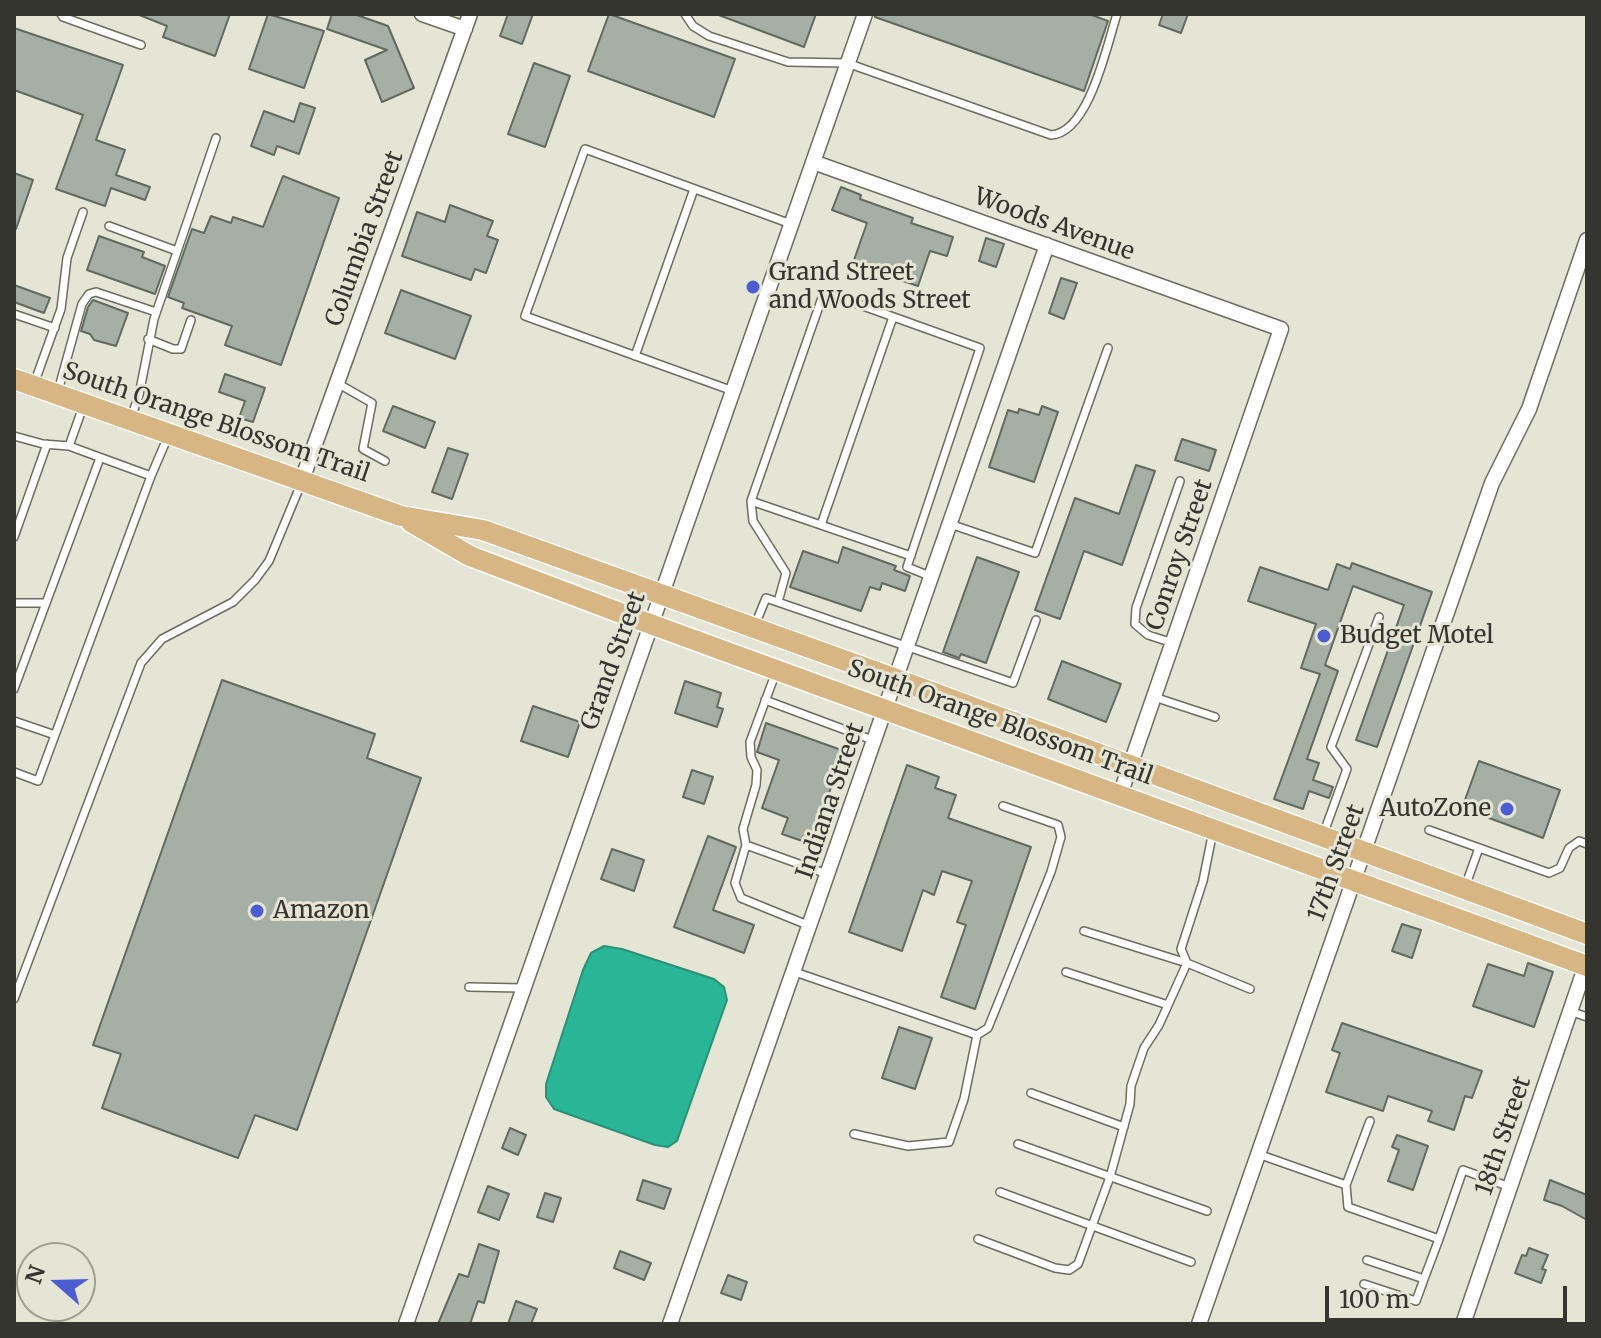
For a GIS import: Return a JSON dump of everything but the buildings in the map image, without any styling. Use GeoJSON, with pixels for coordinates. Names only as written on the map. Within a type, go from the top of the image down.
{"type":"FeatureCollection","features":[{"type":"Feature","properties":{"kind":"main road","name":"South Orange Blossom Trail"},"geometry":{"type":"LineString","coordinates":[[24,383],[401,516],[470,556],[650,624],[1587,964]]}},
{"type":"Feature","properties":{"kind":"main road","name":"South Orange Blossom Trail"},"geometry":{"type":"LineString","coordinates":[[401,516],[483,530],[1587,934]]}},
{"type":"Feature","properties":{"kind":"street"},"geometry":{"type":"LineString","coordinates":[[422,14],[465,29]]}},
{"type":"Feature","properties":{"kind":"street","name":"Columbia Street"},"geometry":{"type":"LineString","coordinates":[[302,480],[470,14]]}},
{"type":"Feature","properties":{"kind":"street","name":"Grand Street"},"geometry":{"type":"LineString","coordinates":[[406,1324],[865,14]]}},
{"type":"Feature","properties":{"kind":"street","name":"Woods Avenue"},"geometry":{"type":"LineString","coordinates":[[813,162],[1281,329]]}},
{"type":"Feature","properties":{"kind":"street","name":"17th Street"},"geometry":{"type":"LineString","coordinates":[[1199,1324],[1492,483],[1529,409],[1587,240]]}},
{"type":"Feature","properties":{"kind":"street","name":"Indiana Street"},"geometry":{"type":"LineString","coordinates":[[670,1324],[1047,245]]}},
{"type":"Feature","properties":{"kind":"street","name":"Conroy Street"},"geometry":{"type":"LineString","coordinates":[[1120,795],[1281,329]]}},
{"type":"Feature","properties":{"kind":"street","name":"18th Street"},"geometry":{"type":"LineString","coordinates":[[1463,1324],[1587,964]]}},
{"type":"Feature","properties":{"kind":"lane"},"geometry":{"type":"LineString","coordinates":[[61,14],[141,45]]}},
{"type":"Feature","properties":{"kind":"lane"},"geometry":{"type":"LineString","coordinates":[[685,14],[693,26],[709,36],[788,62],[847,63],[1051,135],[1061,135],[1072,127],[1086,107],[1117,14]]}},
{"type":"Feature","properties":{"kind":"lane"},"geometry":{"type":"LineString","coordinates":[[130,420],[139,395],[148,339],[156,312],[216,138]]}},
{"type":"Feature","properties":{"kind":"lane"},"geometry":{"type":"LineString","coordinates":[[733,391],[525,316],[585,149],[791,224]]}},
{"type":"Feature","properties":{"kind":"lane"},"geometry":{"type":"LineString","coordinates":[[635,356],[694,189]]}},
{"type":"Feature","properties":{"kind":"lane"},"geometry":{"type":"LineString","coordinates":[[24,383],[55,328],[64,294],[67,258],[83,212]]}},
{"type":"Feature","properties":{"kind":"lane"},"geometry":{"type":"LineString","coordinates":[[109,226],[177,251]]}},
{"type":"Feature","properties":{"kind":"lane"},"geometry":{"type":"LineString","coordinates":[[57,395],[82,304],[89,294],[96,292],[156,312]]}},
{"type":"Feature","properties":{"kind":"lane"},"geometry":{"type":"LineString","coordinates":[[778,602],[786,573],[753,521],[751,501],[824,292],[980,348],[907,567],[932,577]]}},
{"type":"Feature","properties":{"kind":"lane"},"geometry":{"type":"LineString","coordinates":[[14,314],[55,328]]}},
{"type":"Feature","properties":{"kind":"lane"},"geometry":{"type":"LineString","coordinates":[[821,525],[893,317]]}},
{"type":"Feature","properties":{"kind":"lane"},"geometry":{"type":"LineString","coordinates":[[148,339],[181,349],[191,320]]}},
{"type":"Feature","properties":{"kind":"lane"},"geometry":{"type":"LineString","coordinates":[[950,524],[1035,553],[1108,348]]}},
{"type":"Feature","properties":{"kind":"lane"},"geometry":{"type":"LineString","coordinates":[[337,383],[372,403],[363,449],[385,461]]}},
{"type":"Feature","properties":{"kind":"lane"},"geometry":{"type":"LineString","coordinates":[[69,446],[84,404]]}},
{"type":"Feature","properties":{"kind":"lane"},"geometry":{"type":"LineString","coordinates":[[14,772],[38,781],[169,434]]}},
{"type":"Feature","properties":{"kind":"lane"},"geometry":{"type":"LineString","coordinates":[[14,436],[69,446],[151,476]]}},
{"type":"Feature","properties":{"kind":"lane"},"geometry":{"type":"LineString","coordinates":[[14,537],[47,444]]}},
{"type":"Feature","properties":{"kind":"lane"},"geometry":{"type":"LineString","coordinates":[[14,689],[100,458]]}},
{"type":"Feature","properties":{"kind":"lane"},"geometry":{"type":"LineString","coordinates":[[14,999],[141,663],[162,639],[233,602],[255,580],[269,561],[302,480]]}},
{"type":"Feature","properties":{"kind":"lane"},"geometry":{"type":"LineString","coordinates":[[1173,643],[1148,635],[1135,624],[1135,616],[1180,481]]}},
{"type":"Feature","properties":{"kind":"lane"},"geometry":{"type":"LineString","coordinates":[[751,501],[911,556]]}},
{"type":"Feature","properties":{"kind":"lane"},"geometry":{"type":"LineString","coordinates":[[754,628],[766,598],[1013,683],[1036,620]]}},
{"type":"Feature","properties":{"kind":"lane"},"geometry":{"type":"LineString","coordinates":[[14,603],[46,603]]}},
{"type":"Feature","properties":{"kind":"lane"},"geometry":{"type":"LineString","coordinates":[[1322,837],[1347,769],[1331,747],[1379,617]]}},
{"type":"Feature","properties":{"kind":"lane"},"geometry":{"type":"LineString","coordinates":[[776,670],[750,742],[751,757],[757,770],[756,785],[743,829],[746,845],[735,883],[741,898],[811,926]]}},
{"type":"Feature","properties":{"kind":"lane"},"geometry":{"type":"LineString","coordinates":[[1154,697],[1215,717]]}},
{"type":"Feature","properties":{"kind":"lane"},"geometry":{"type":"LineString","coordinates":[[765,700],[875,741]]}},
{"type":"Feature","properties":{"kind":"lane"},"geometry":{"type":"LineString","coordinates":[[14,721],[55,735]]}},
{"type":"Feature","properties":{"kind":"lane"},"geometry":{"type":"LineString","coordinates":[[854,1134],[908,1146],[949,1142],[964,1099],[977,1035],[988,1028],[1051,872],[1061,837],[1058,825],[1003,806]]}},
{"type":"Feature","properties":{"kind":"lane"},"geometry":{"type":"LineString","coordinates":[[978,1239],[1055,1268],[1069,1270],[1078,1264],[1110,1177],[1131,1086],[1144,1048],[1187,963],[1181,949],[1203,881],[1214,829]]}},
{"type":"Feature","properties":{"kind":"lane"},"geometry":{"type":"LineString","coordinates":[[1429,830],[1549,873],[1560,868],[1569,848],[1579,841],[1587,844]]}},
{"type":"Feature","properties":{"kind":"lane"},"geometry":{"type":"LineString","coordinates":[[746,845],[829,875]]}},
{"type":"Feature","properties":{"kind":"lane"},"geometry":{"type":"LineString","coordinates":[[1464,889],[1479,848]]}},
{"type":"Feature","properties":{"kind":"lane"},"geometry":{"type":"LineString","coordinates":[[1084,931],[1187,963],[1250,989]]}},
{"type":"Feature","properties":{"kind":"lane"},"geometry":{"type":"LineString","coordinates":[[795,972],[977,1035]]}},
{"type":"Feature","properties":{"kind":"lane"},"geometry":{"type":"LineString","coordinates":[[1066,972],[1168,1005]]}},
{"type":"Feature","properties":{"kind":"lane"},"geometry":{"type":"LineString","coordinates":[[469,987],[522,988]]}},
{"type":"Feature","properties":{"kind":"lane"},"geometry":{"type":"LineString","coordinates":[[1570,1011],[1587,1017]]}},
{"type":"Feature","properties":{"kind":"lane"},"geometry":{"type":"LineString","coordinates":[[1031,1093],[1124,1127]]}},
{"type":"Feature","properties":{"kind":"lane"},"geometry":{"type":"LineString","coordinates":[[1370,1121],[1346,1185],[1348,1207],[1439,1239]]}},
{"type":"Feature","properties":{"kind":"lane"},"geometry":{"type":"LineString","coordinates":[[1018,1144],[1207,1211]]}},
{"type":"Feature","properties":{"kind":"lane"},"geometry":{"type":"LineString","coordinates":[[1258,1154],[1346,1185]]}},
{"type":"Feature","properties":{"kind":"lane"},"geometry":{"type":"LineString","coordinates":[[1364,1284],[1416,1301],[1463,1170],[1510,1187]]}},
{"type":"Feature","properties":{"kind":"lane"},"geometry":{"type":"LineString","coordinates":[[1000,1192],[1191,1262]]}},
{"type":"Feature","properties":{"kind":"lane"},"geometry":{"type":"LineString","coordinates":[[1367,1260],[1424,1279]]}},
{"type":"Feature","properties":{"kind":"shaded area"},"geometry":{"type":"Polygon","coordinates":[[[604,946],[714,979],[724,987],[727,1000],[677,1141],[668,1147],[554,1109],[546,1097],[546,1084],[583,970],[591,953],[604,946]]]}},
{"type":"Feature","properties":{"kind":"place","name":"Grand Street and Woods Street"},"geometry":{"type":"Point","coordinates":[753,287]}},
{"type":"Feature","properties":{"kind":"place","name":"Budget Motel"},"geometry":{"type":"Point","coordinates":[1324,636]}},
{"type":"Feature","properties":{"kind":"place","name":"AutoZone"},"geometry":{"type":"Point","coordinates":[1507,809]}},
{"type":"Feature","properties":{"kind":"place","name":"Amazon"},"geometry":{"type":"Point","coordinates":[257,911]}}]}
